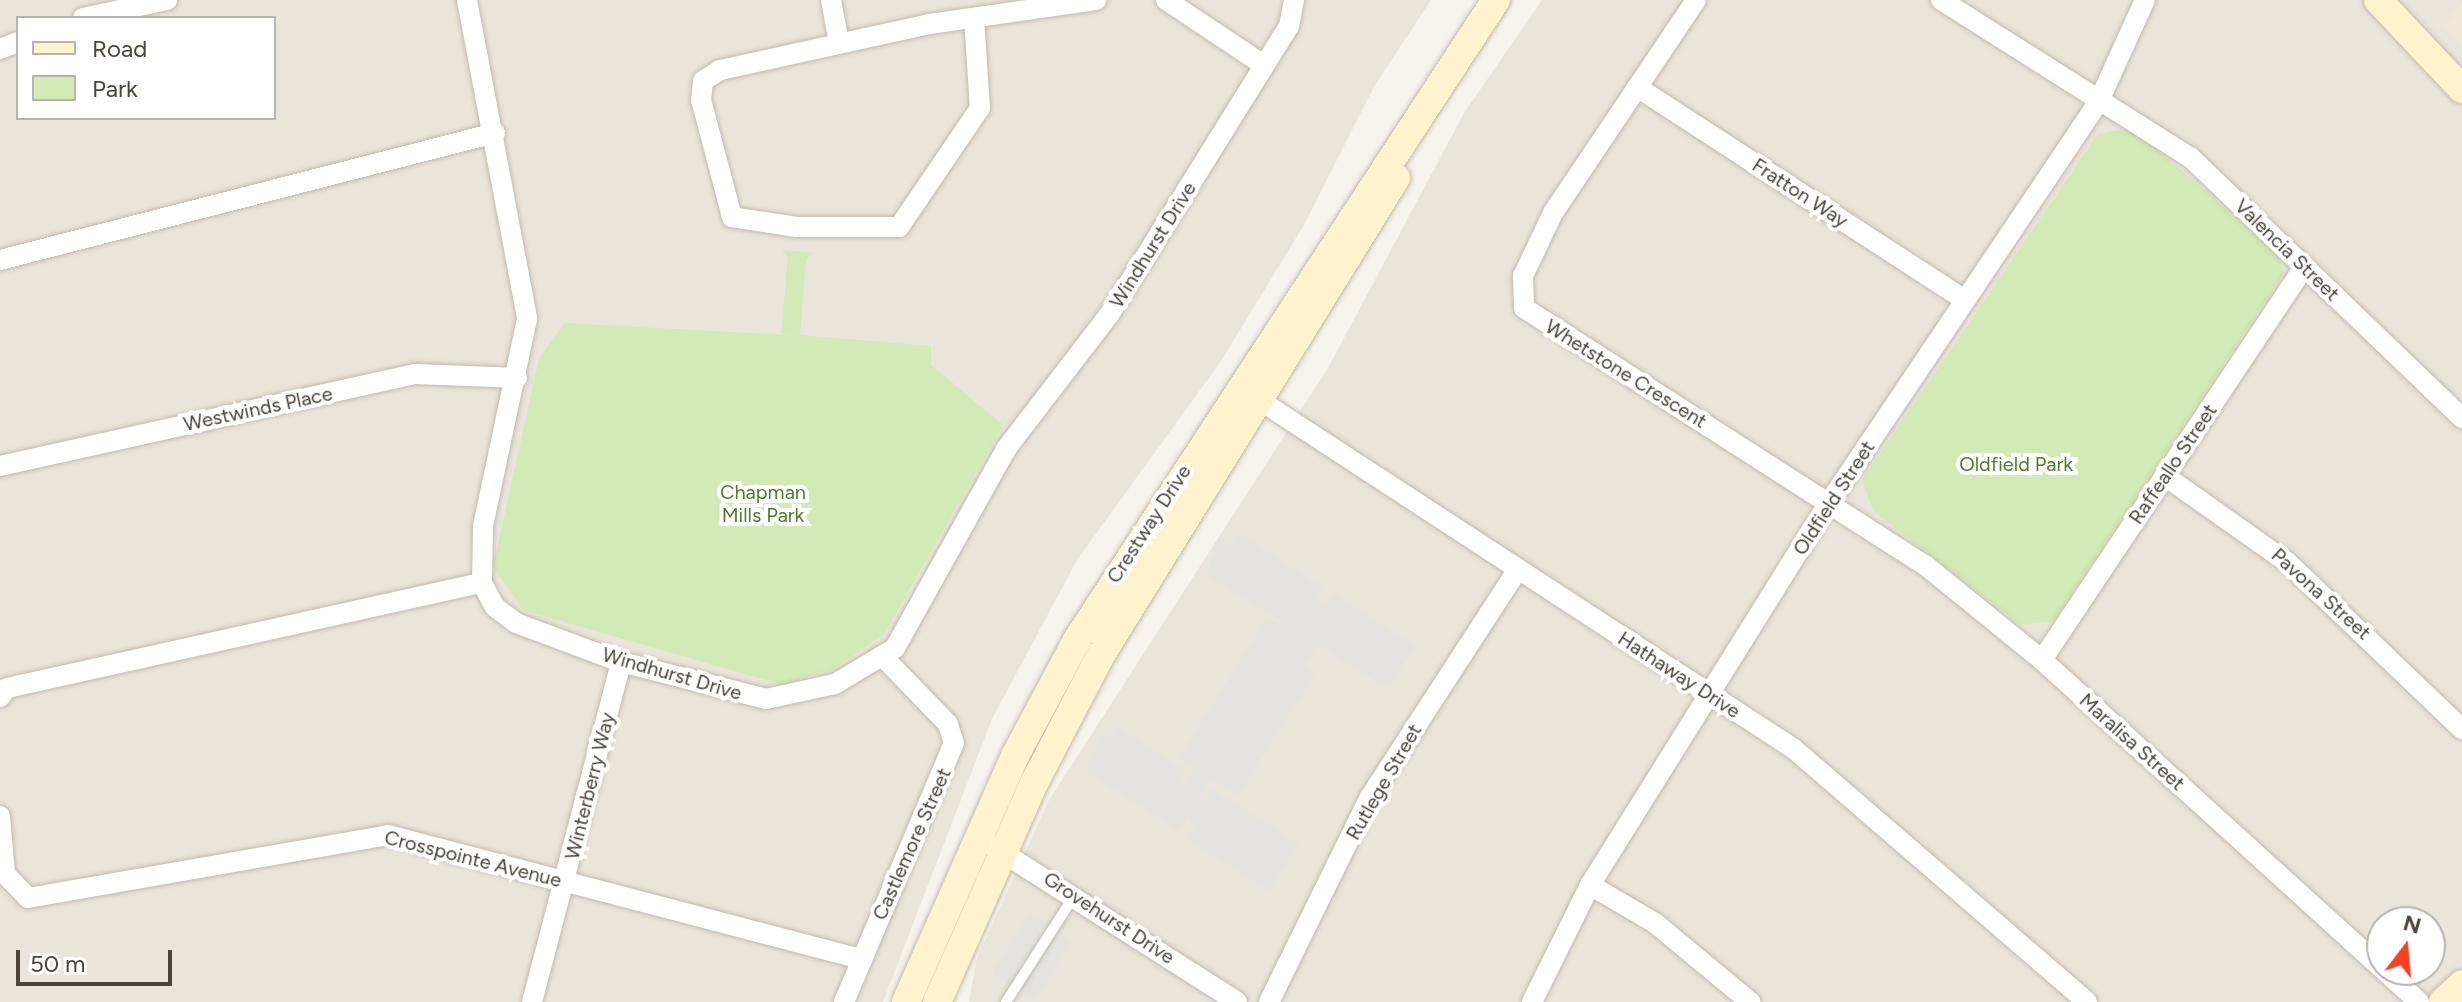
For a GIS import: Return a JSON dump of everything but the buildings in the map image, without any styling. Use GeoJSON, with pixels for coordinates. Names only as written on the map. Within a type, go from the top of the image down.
{"type":"FeatureCollection","features":[{"type":"Feature","properties":{"kind":"street"},"geometry":{"type":"LineString","coordinates":[[92,16],[167,0]]}},
{"type":"Feature","properties":{"kind":"street"},"geometry":{"type":"LineString","coordinates":[[0,697],[7,688],[482,583],[483,526],[517,378],[526,287],[467,0]]}},
{"type":"Feature","properties":{"kind":"street"},"geometry":{"type":"LineString","coordinates":[[831,0],[839,43]]}},
{"type":"Feature","properties":{"kind":"street"},"geometry":{"type":"LineString","coordinates":[[974,18],[980,108],[899,227],[797,227],[732,217],[701,100],[703,81],[720,70],[839,43],[974,18],[1096,0]]}},
{"type":"Feature","properties":{"kind":"street"},"geometry":{"type":"LineString","coordinates":[[1166,0],[1264,65]]}},
{"type":"Feature","properties":{"kind":"street","name":"Windhurst Drive"},"geometry":{"type":"LineString","coordinates":[[482,583],[495,607],[516,623],[621,662],[766,699],[801,696],[885,659],[1006,449],[1109,315],[1289,26],[1294,0]]}},
{"type":"Feature","properties":{"kind":"street","name":"Crestway Drive"},"geometry":{"type":"LineString","coordinates":[[906,1002],[991,845],[1252,395],[1421,135],[1446,77],[1496,0]]}},
{"type":"Feature","properties":{"kind":"street","name":"Whetstone Crescent"},"geometry":{"type":"LineString","coordinates":[[1696,0],[1553,213],[1523,276],[1524,308],[1831,500]]}},
{"type":"Feature","properties":{"kind":"street"},"geometry":{"type":"LineString","coordinates":[[1941,0],[2098,103]]}},
{"type":"Feature","properties":{"kind":"street","name":"Oldfield Street"},"geometry":{"type":"LineString","coordinates":[[1532,1002],[1590,885],[1712,696],[1831,500],[2098,103],[2145,0]]}},
{"type":"Feature","properties":{"kind":"street"},"geometry":{"type":"LineString","coordinates":[[2378,0],[2462,89]]}},
{"type":"Feature","properties":{"kind":"street","name":"Fratton Way"},"geometry":{"type":"LineString","coordinates":[[1637,87],[1964,299]]}},
{"type":"Feature","properties":{"kind":"street","name":"Valencia Street"},"geometry":{"type":"LineString","coordinates":[[2098,103],[2191,158],[2462,418]]}},
{"type":"Feature","properties":{"kind":"street"},"geometry":{"type":"LineString","coordinates":[[0,260],[495,133]]}},
{"type":"Feature","properties":{"kind":"street","name":"Raffeallo Street"},"geometry":{"type":"LineString","coordinates":[[2042,660],[2303,268]]}},
{"type":"Feature","properties":{"kind":"street","name":"Westwinds Place"},"geometry":{"type":"LineString","coordinates":[[0,466],[415,374],[517,378]]}},
{"type":"Feature","properties":{"kind":"street","name":"Hathaway Drive"},"geometry":{"type":"LineString","coordinates":[[1252,395],[1516,572],[1712,696],[1860,800],[2087,1002]]}},
{"type":"Feature","properties":{"kind":"street","name":"Pavona Street"},"geometry":{"type":"LineString","coordinates":[[2165,476],[2287,562],[2462,729]]}},
{"type":"Feature","properties":{"kind":"street","name":"Maralisa Street"},"geometry":{"type":"LineString","coordinates":[[1831,500],[2042,660],[2419,1002]]}},
{"type":"Feature","properties":{"kind":"street","name":"Rutlege Street"},"geometry":{"type":"LineString","coordinates":[[1269,1002],[1370,797],[1516,572]]}},
{"type":"Feature","properties":{"kind":"street","name":"Castlemore Street"},"geometry":{"type":"LineString","coordinates":[[844,1002],[954,743],[948,724],[885,659]]}},
{"type":"Feature","properties":{"kind":"street","name":"Winterberry Way"},"geometry":{"type":"LineString","coordinates":[[532,1002],[621,662]]}},
{"type":"Feature","properties":{"kind":"street","name":"Crosspointe Avenue"},"geometry":{"type":"LineString","coordinates":[[0,816],[5,874],[37,899],[365,835],[565,881],[862,959]]}},
{"type":"Feature","properties":{"kind":"street","name":"Crestway Drive"},"geometry":{"type":"LineString","coordinates":[[937,1002],[991,845]]}},
{"type":"Feature","properties":{"kind":"street","name":"Grovehurst Drive"},"geometry":{"type":"LineString","coordinates":[[991,845],[1075,894],[1237,1002]]}},
{"type":"Feature","properties":{"kind":"street"},"geometry":{"type":"LineString","coordinates":[[1590,885],[1655,923],[1750,1002]]}},
{"type":"Feature","properties":{"kind":"street"},"geometry":{"type":"LineString","coordinates":[[2443,1002],[2462,984]]}},
{"type":"Feature","properties":{"kind":"lane"},"geometry":{"type":"LineString","coordinates":[[1006,1002],[1075,894]]}},
{"type":"Feature","properties":{"kind":"shaded area"},"geometry":{"type":"Polygon","coordinates":[[[0,0],[1431,0],[1375,85],[1304,225],[1221,361],[1077,560],[992,719],[883,1002],[0,1002],[0,0]]]}},
{"type":"Feature","properties":{"kind":"shaded area"},"geometry":{"type":"Polygon","coordinates":[[[1542,0],[2462,0],[2462,1002],[969,1002],[977,958],[1049,800],[1328,368],[1464,113],[1542,0]]]}},
{"type":"Feature","properties":{"kind":"shaded area"},"geometry":{"type":"Polygon","coordinates":[[[2462,5],[2462,44],[2444,26],[2462,5]]]}},
{"type":"Feature","properties":{"kind":"shaded area"},"geometry":{"type":"Polygon","coordinates":[[[1238,533],[1323,587],[1315,600],[1325,607],[1334,594],[1416,646],[1388,689],[1318,645],[1305,664],[1316,672],[1238,795],[1211,778],[1198,798],[1205,802],[1213,789],[1299,844],[1269,891],[1187,839],[1196,823],[1187,817],[1179,831],[1085,771],[1103,734],[1109,738],[1117,727],[1185,770],[1177,783],[1183,786],[1195,767],[1179,757],[1266,620],[1284,624],[1207,575],[1219,538],[1230,545],[1238,533]]]}},
{"type":"Feature","properties":{"kind":"shaded area"},"geometry":{"type":"Polygon","coordinates":[[[1029,914],[1072,941],[1035,1000],[992,973],[1029,914]]]}},
{"type":"Feature","properties":{"kind":"green space","name":"Oldfield Park"},"geometry":{"type":"Polygon","coordinates":[[[2131,128],[2278,252],[2283,274],[2054,621],[2021,625],[1873,511],[1862,480],[2098,134],[2131,128]]]}},
{"type":"Feature","properties":{"kind":"green space","name":"Chapman Mills Park"},"geometry":{"type":"Polygon","coordinates":[[[782,250],[813,253],[806,259],[800,335],[931,346],[931,365],[1003,425],[884,634],[833,669],[780,684],[523,610],[493,567],[539,358],[565,323],[789,335],[781,333],[788,257],[782,250]]]}}]}
